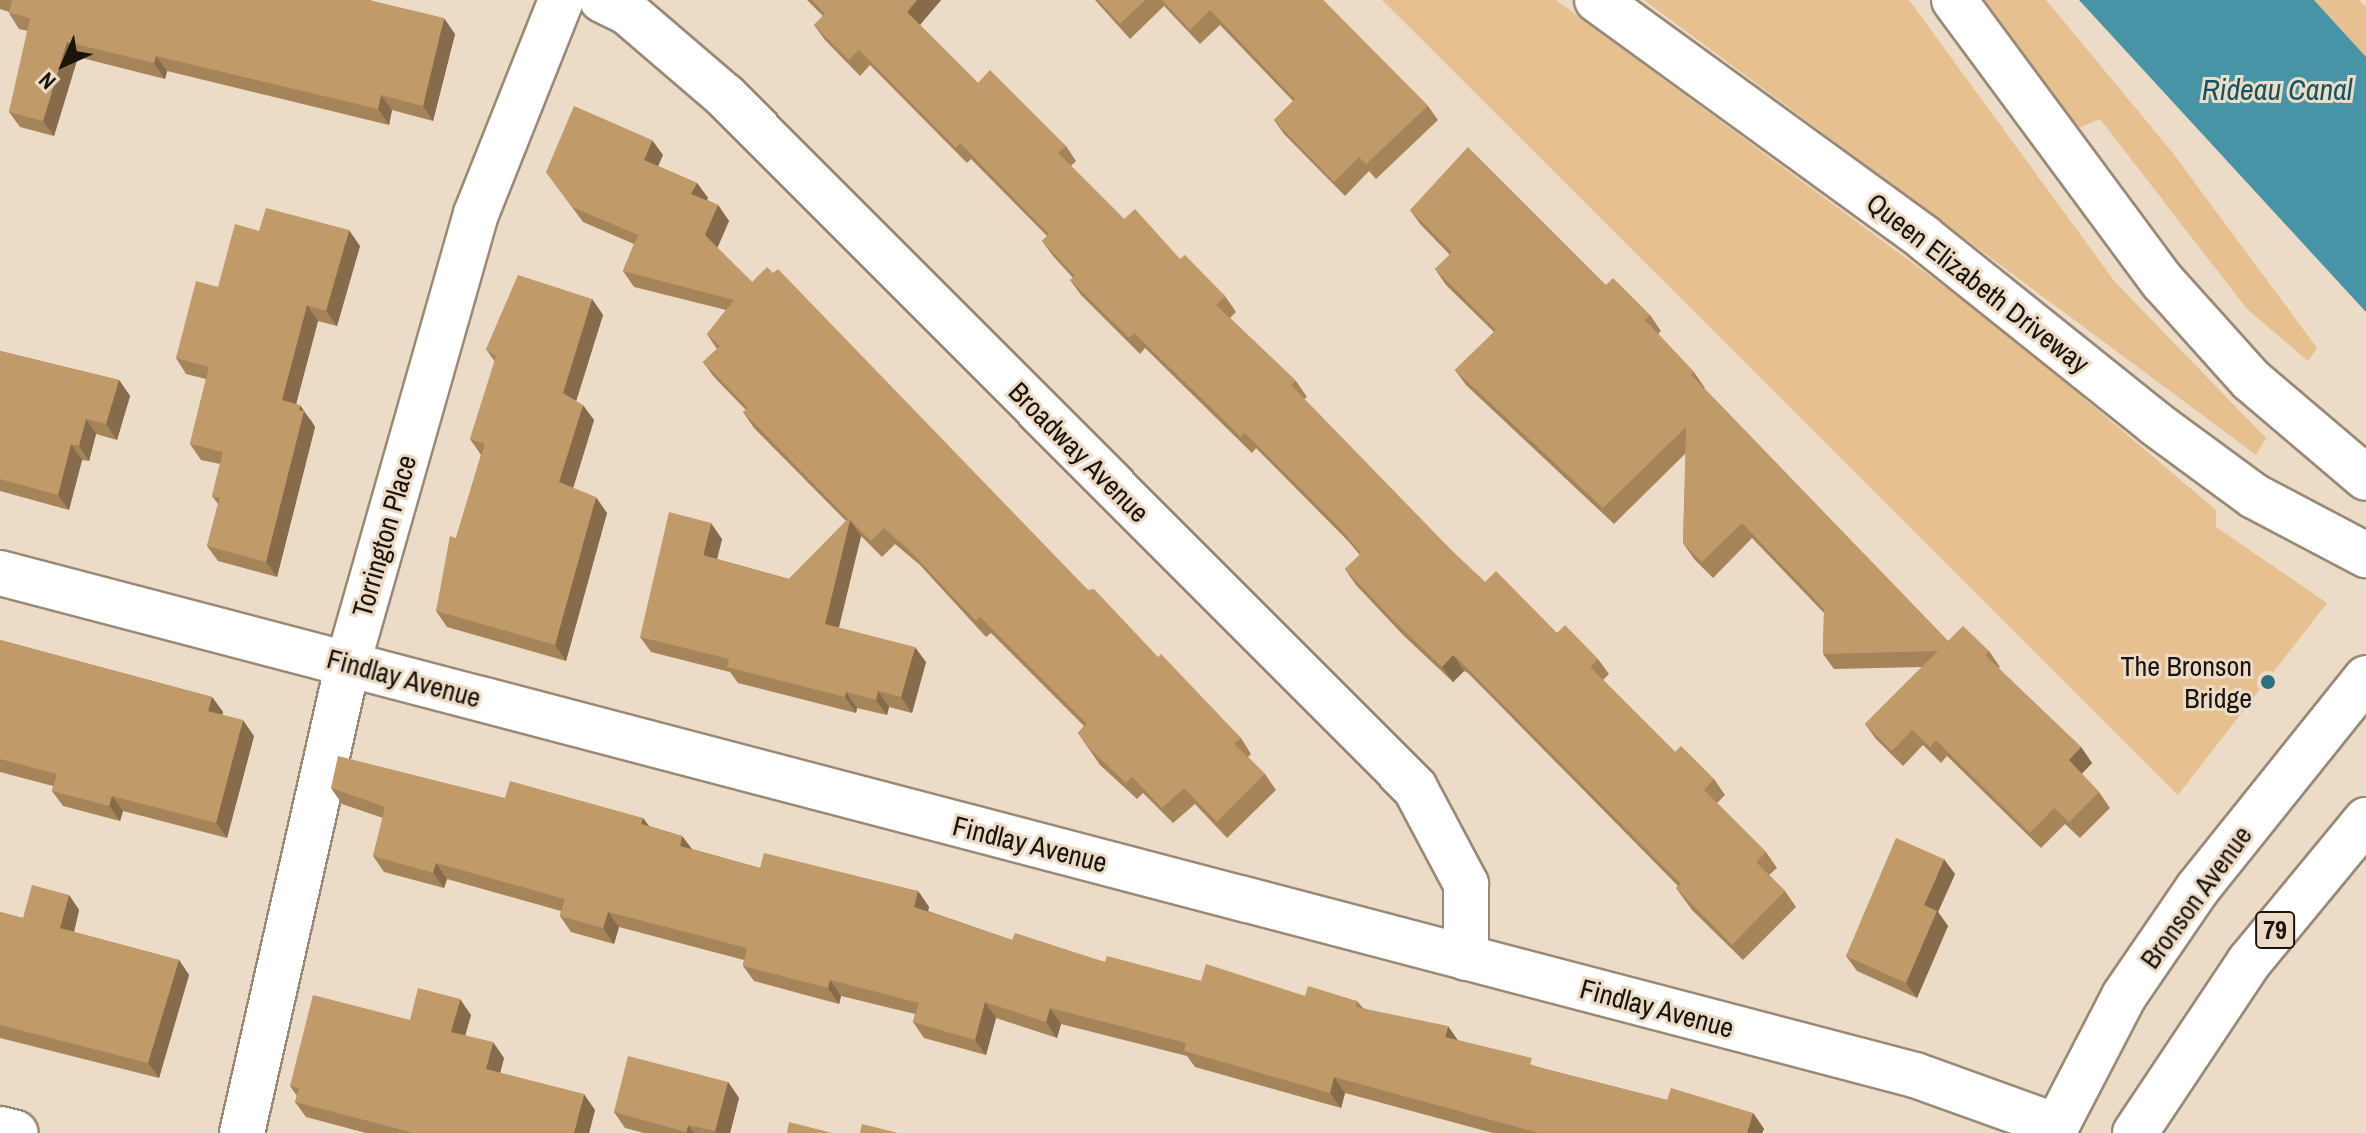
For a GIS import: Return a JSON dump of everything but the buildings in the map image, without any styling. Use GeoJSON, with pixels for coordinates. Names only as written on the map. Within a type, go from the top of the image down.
{"type":"FeatureCollection","features":[{"type":"Feature","properties":{"kind":"street","name":"Torrington Place"},"geometry":{"type":"LineString","coordinates":[[242,1133],[348,663],[476,214],[561,0]]}},
{"type":"Feature","properties":{"kind":"street","name":"Broadway Avenue"},"geometry":{"type":"LineString","coordinates":[[602,0],[627,12],[725,96],[1415,788],[1466,884],[1466,958]]}},
{"type":"Feature","properties":{"kind":"street","name":"Queen Elizabeth Driveway"},"geometry":{"type":"LineString","coordinates":[[1597,0],[1913,229],[2156,424],[2254,496],[2366,555]]}},
{"type":"Feature","properties":{"kind":"street"},"geometry":{"type":"LineString","coordinates":[[1954,0],[2064,155],[2172,293],[2251,380],[2366,478]]}},
{"type":"Feature","properties":{"kind":"street","name":"Findlay Avenue"},"geometry":{"type":"LineString","coordinates":[[0,573],[1915,1075],[2055,1129]]}},
{"type":"Feature","properties":{"kind":"street","name":"Bronson Avenue"},"geometry":{"type":"LineString","coordinates":[[2055,1129],[2124,996],[2189,900],[2366,678]]}},
{"type":"Feature","properties":{"kind":"street","name":"79"},"geometry":{"type":"LineString","coordinates":[[2135,1133],[2249,962],[2366,820]]}},
{"type":"Feature","properties":{"kind":"street"},"geometry":{"type":"LineString","coordinates":[[0,1129],[16,1133]]}},
{"type":"Feature","properties":{"kind":"shaded area"},"geometry":{"type":"Polygon","coordinates":[[[1382,0],[1556,0],[2002,329],[2216,510],[2216,527],[2327,603],[2178,795],[1382,0]]]}},
{"type":"Feature","properties":{"kind":"shaded area"},"geometry":{"type":"Polygon","coordinates":[[[1644,0],[1909,0],[2115,282],[2266,438],[2256,455],[1644,0]]]}},
{"type":"Feature","properties":{"kind":"shaded area"},"geometry":{"type":"Polygon","coordinates":[[[1976,0],[2046,0],[2172,152],[2317,348],[2308,361],[2247,309],[2100,119],[2074,130],[1976,0]]]}},
{"type":"Feature","properties":{"kind":"shaded area"},"geometry":{"type":"Polygon","coordinates":[[[2314,0],[2359,0],[2366,7],[2366,57],[2314,0]]]}},
{"type":"Feature","properties":{"kind":"water","name":"Rideau Canal"},"geometry":{"type":"Polygon","coordinates":[[[2079,0],[2314,0],[2366,57],[2366,312],[2079,0]]]}},
{"type":"Feature","properties":{"kind":"place","name":"The Bronson Bridge"},"geometry":{"type":"Point","coordinates":[2268,682]}}]}
